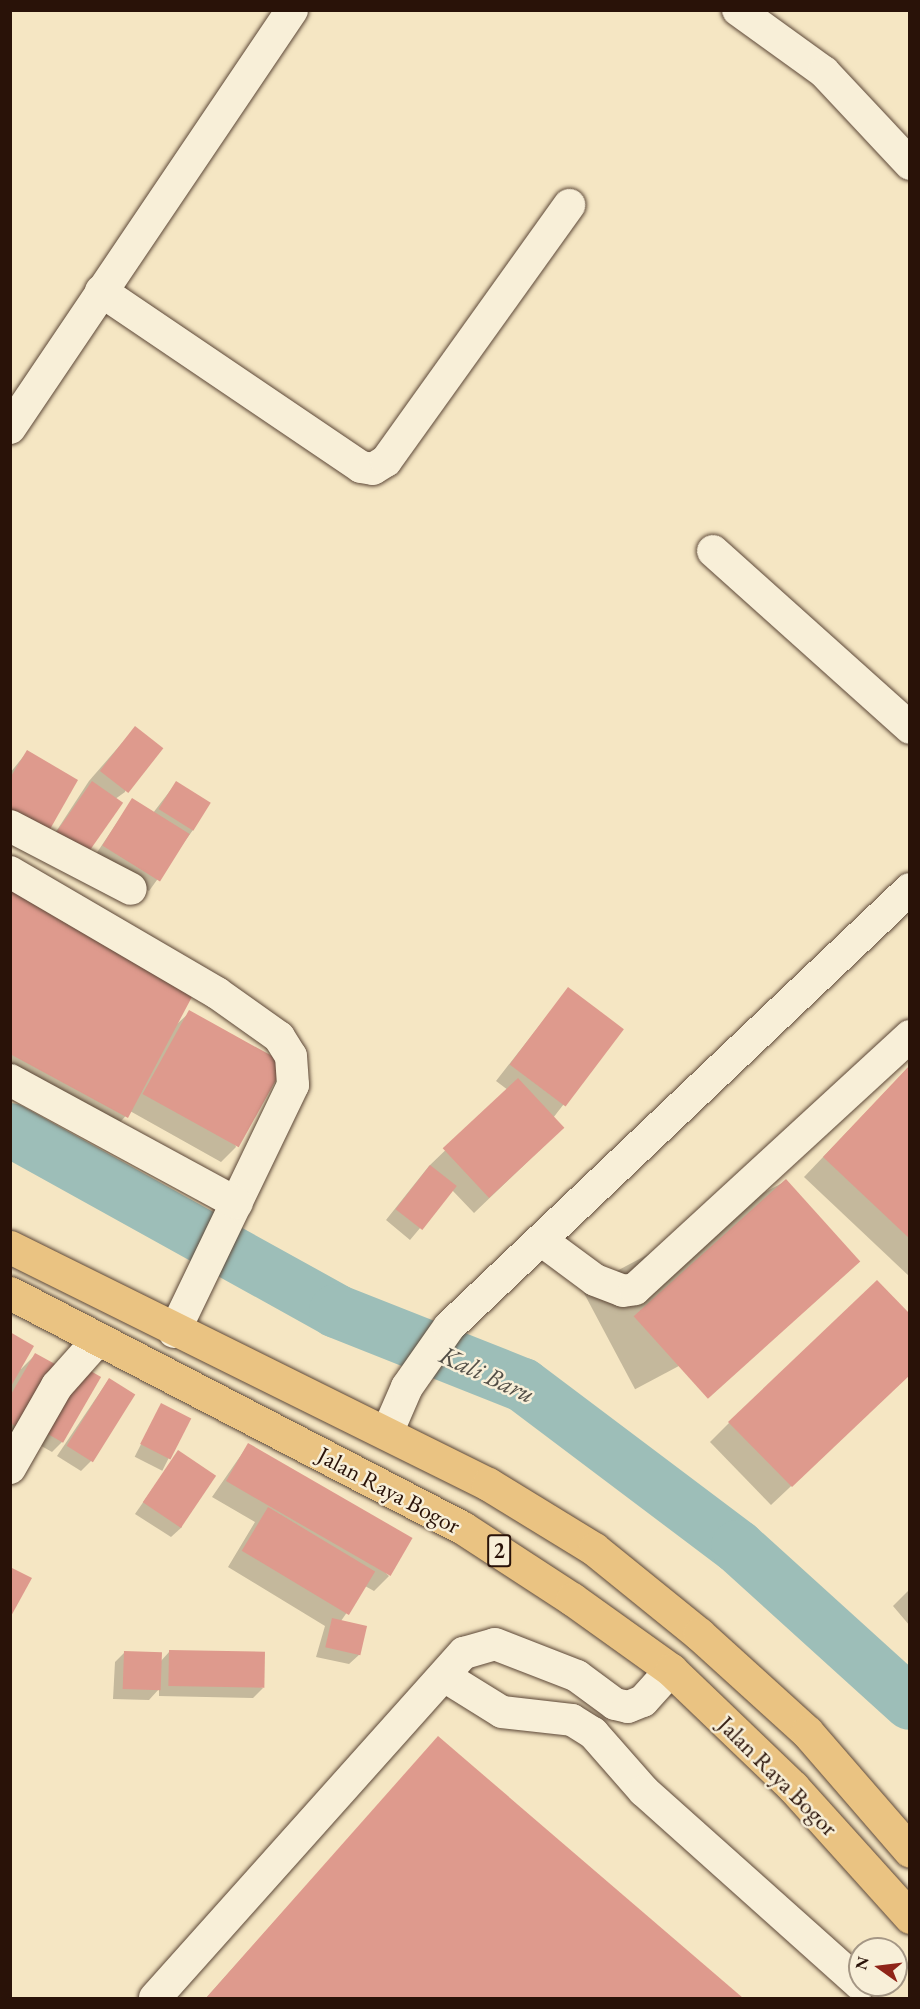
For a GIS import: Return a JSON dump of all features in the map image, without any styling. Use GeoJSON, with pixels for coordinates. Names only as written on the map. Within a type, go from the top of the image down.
{"type":"FeatureCollection","features":[{"type":"Feature","properties":{"kind":"highway","name":"Jalan Raya Bogor"},"geometry":{"type":"LineString","coordinates":[[10,1247],[174,1332],[387,1433],[488,1484],[594,1549],[699,1634],[807,1732],[909,1851]]}},
{"type":"Feature","properties":{"kind":"highway","name":"Jalan Raya Bogor"},"geometry":{"type":"LineString","coordinates":[[10,1293],[463,1528],[671,1670],[794,1788],[909,1917]]}},
{"type":"Feature","properties":{"kind":"street"},"geometry":{"type":"LineString","coordinates":[[10,428],[292,10]]}},
{"type":"Feature","properties":{"kind":"street"},"geometry":{"type":"LineString","coordinates":[[738,10],[824,72],[909,164]]}},
{"type":"Feature","properties":{"kind":"street"},"geometry":{"type":"LineString","coordinates":[[101,291],[361,467],[374,470],[386,461],[569,205]]}},
{"type":"Feature","properties":{"kind":"street"},"geometry":{"type":"LineString","coordinates":[[713,551],[909,728]]}},
{"type":"Feature","properties":{"kind":"street"},"geometry":{"type":"LineString","coordinates":[[10,826],[131,889]]}},
{"type":"Feature","properties":{"kind":"street"},"geometry":{"type":"LineString","coordinates":[[10,872],[217,993],[279,1037],[291,1056],[293,1085],[232,1216],[174,1332]]}},
{"type":"Feature","properties":{"kind":"street"},"geometry":{"type":"LineString","coordinates":[[387,1433],[407,1387],[449,1327],[909,889]]}},
{"type":"Feature","properties":{"kind":"street"},"geometry":{"type":"LineString","coordinates":[[541,1240],[595,1280],[623,1291],[635,1289],[909,1036]]}},
{"type":"Feature","properties":{"kind":"street"},"geometry":{"type":"LineString","coordinates":[[10,1080],[232,1216]]}},
{"type":"Feature","properties":{"kind":"street"},"geometry":{"type":"LineString","coordinates":[[10,1468],[57,1386],[98,1340]]}},
{"type":"Feature","properties":{"kind":"street"},"geometry":{"type":"LineString","coordinates":[[155,1998],[464,1653],[495,1644],[577,1676],[615,1704],[628,1707],[644,1701],[671,1670]]}},
{"type":"Feature","properties":{"kind":"street"},"geometry":{"type":"LineString","coordinates":[[444,1676],[502,1712],[572,1720],[593,1733],[644,1791],[848,1973]]}},
{"type":"Feature","properties":{"kind":"building"},"geometry":{"type":"Polygon","coordinates":[[[135,726],[163,748],[128,793],[100,771],[135,726]]]}},
{"type":"Feature","properties":{"kind":"building"},"geometry":{"type":"Polygon","coordinates":[[[27,750],[78,780],[45,838],[10,818],[10,778],[27,750]]]}},
{"type":"Feature","properties":{"kind":"building"},"geometry":{"type":"Polygon","coordinates":[[[92,781],[123,803],[82,861],[51,839],[92,781]]]}},
{"type":"Feature","properties":{"kind":"building"},"geometry":{"type":"Polygon","coordinates":[[[176,781],[211,803],[193,831],[159,809],[176,781]]]}},
{"type":"Feature","properties":{"kind":"building"},"geometry":{"type":"Polygon","coordinates":[[[132,798],[190,834],[160,882],[102,845],[132,798]]]}},
{"type":"Feature","properties":{"kind":"building"},"geometry":{"type":"Polygon","coordinates":[[[10,889],[194,993],[128,1118],[10,1054],[10,889]]]}},
{"type":"Feature","properties":{"kind":"building"},"geometry":{"type":"Polygon","coordinates":[[[568,987],[624,1029],[566,1107],[510,1064],[568,987]]]}},
{"type":"Feature","properties":{"kind":"building"},"geometry":{"type":"Polygon","coordinates":[[[189,1010],[285,1063],[239,1147],[142,1094],[189,1010]]]}},
{"type":"Feature","properties":{"kind":"building"},"geometry":{"type":"Polygon","coordinates":[[[910,1065],[910,1239],[823,1157],[910,1065]]]}},
{"type":"Feature","properties":{"kind":"building"},"geometry":{"type":"Polygon","coordinates":[[[518,1078],[564,1128],[489,1198],[443,1148],[518,1078]]]}},
{"type":"Feature","properties":{"kind":"building"},"geometry":{"type":"Polygon","coordinates":[[[430,1165],[457,1186],[422,1230],[396,1209],[430,1165]]]}},
{"type":"Feature","properties":{"kind":"building"},"geometry":{"type":"Polygon","coordinates":[[[786,1179],[860,1261],[708,1399],[634,1316],[786,1179]]]}},
{"type":"Feature","properties":{"kind":"building"},"geometry":{"type":"Polygon","coordinates":[[[877,1280],[910,1314],[910,1375],[792,1487],[728,1422],[877,1280]]]}},
{"type":"Feature","properties":{"kind":"building"},"geometry":{"type":"Polygon","coordinates":[[[10,1332],[34,1346],[10,1388],[10,1332]]]}},
{"type":"Feature","properties":{"kind":"building"},"geometry":{"type":"Polygon","coordinates":[[[35,1353],[64,1369],[28,1433],[10,1423],[10,1396],[35,1353]]]}},
{"type":"Feature","properties":{"kind":"building"},"geometry":{"type":"Polygon","coordinates":[[[82,1366],[101,1377],[63,1443],[44,1432],[82,1366]]]}},
{"type":"Feature","properties":{"kind":"building"},"geometry":{"type":"Polygon","coordinates":[[[109,1378],[135,1394],[93,1462],[67,1446],[109,1378]]]}},
{"type":"Feature","properties":{"kind":"building"},"geometry":{"type":"Polygon","coordinates":[[[161,1403],[191,1418],[170,1459],[140,1444],[161,1403]]]}},
{"type":"Feature","properties":{"kind":"building"},"geometry":{"type":"Polygon","coordinates":[[[248,1443],[413,1538],[391,1576],[226,1481],[248,1443]]]}},
{"type":"Feature","properties":{"kind":"building"},"geometry":{"type":"Polygon","coordinates":[[[178,1450],[216,1476],[181,1528],[143,1502],[178,1450]]]}},
{"type":"Feature","properties":{"kind":"building"},"geometry":{"type":"Polygon","coordinates":[[[268,1507],[375,1571],[349,1615],[242,1551],[268,1507]]]}},
{"type":"Feature","properties":{"kind":"building"},"geometry":{"type":"Polygon","coordinates":[[[10,1567],[32,1578],[10,1618],[10,1567]]]}},
{"type":"Feature","properties":{"kind":"building"},"geometry":{"type":"Polygon","coordinates":[[[332,1618],[367,1626],[360,1655],[325,1647],[332,1618]]]}},
{"type":"Feature","properties":{"kind":"building"},"geometry":{"type":"Polygon","coordinates":[[[169,1650],[265,1652],[264,1688],[168,1686],[169,1650]]]}},
{"type":"Feature","properties":{"kind":"building"},"geometry":{"type":"Polygon","coordinates":[[[124,1651],[162,1652],[161,1690],[123,1689],[124,1651]]]}},
{"type":"Feature","properties":{"kind":"building"},"geometry":{"type":"Polygon","coordinates":[[[438,1736],[743,1998],[206,1998],[438,1736]]]}},
{"type":"Feature","properties":{"kind":"waterway","name":"Kali Baru"},"geometry":{"type":"LineString","coordinates":[[10,1130],[336,1311],[523,1385],[738,1547],[910,1703]]}}]}
